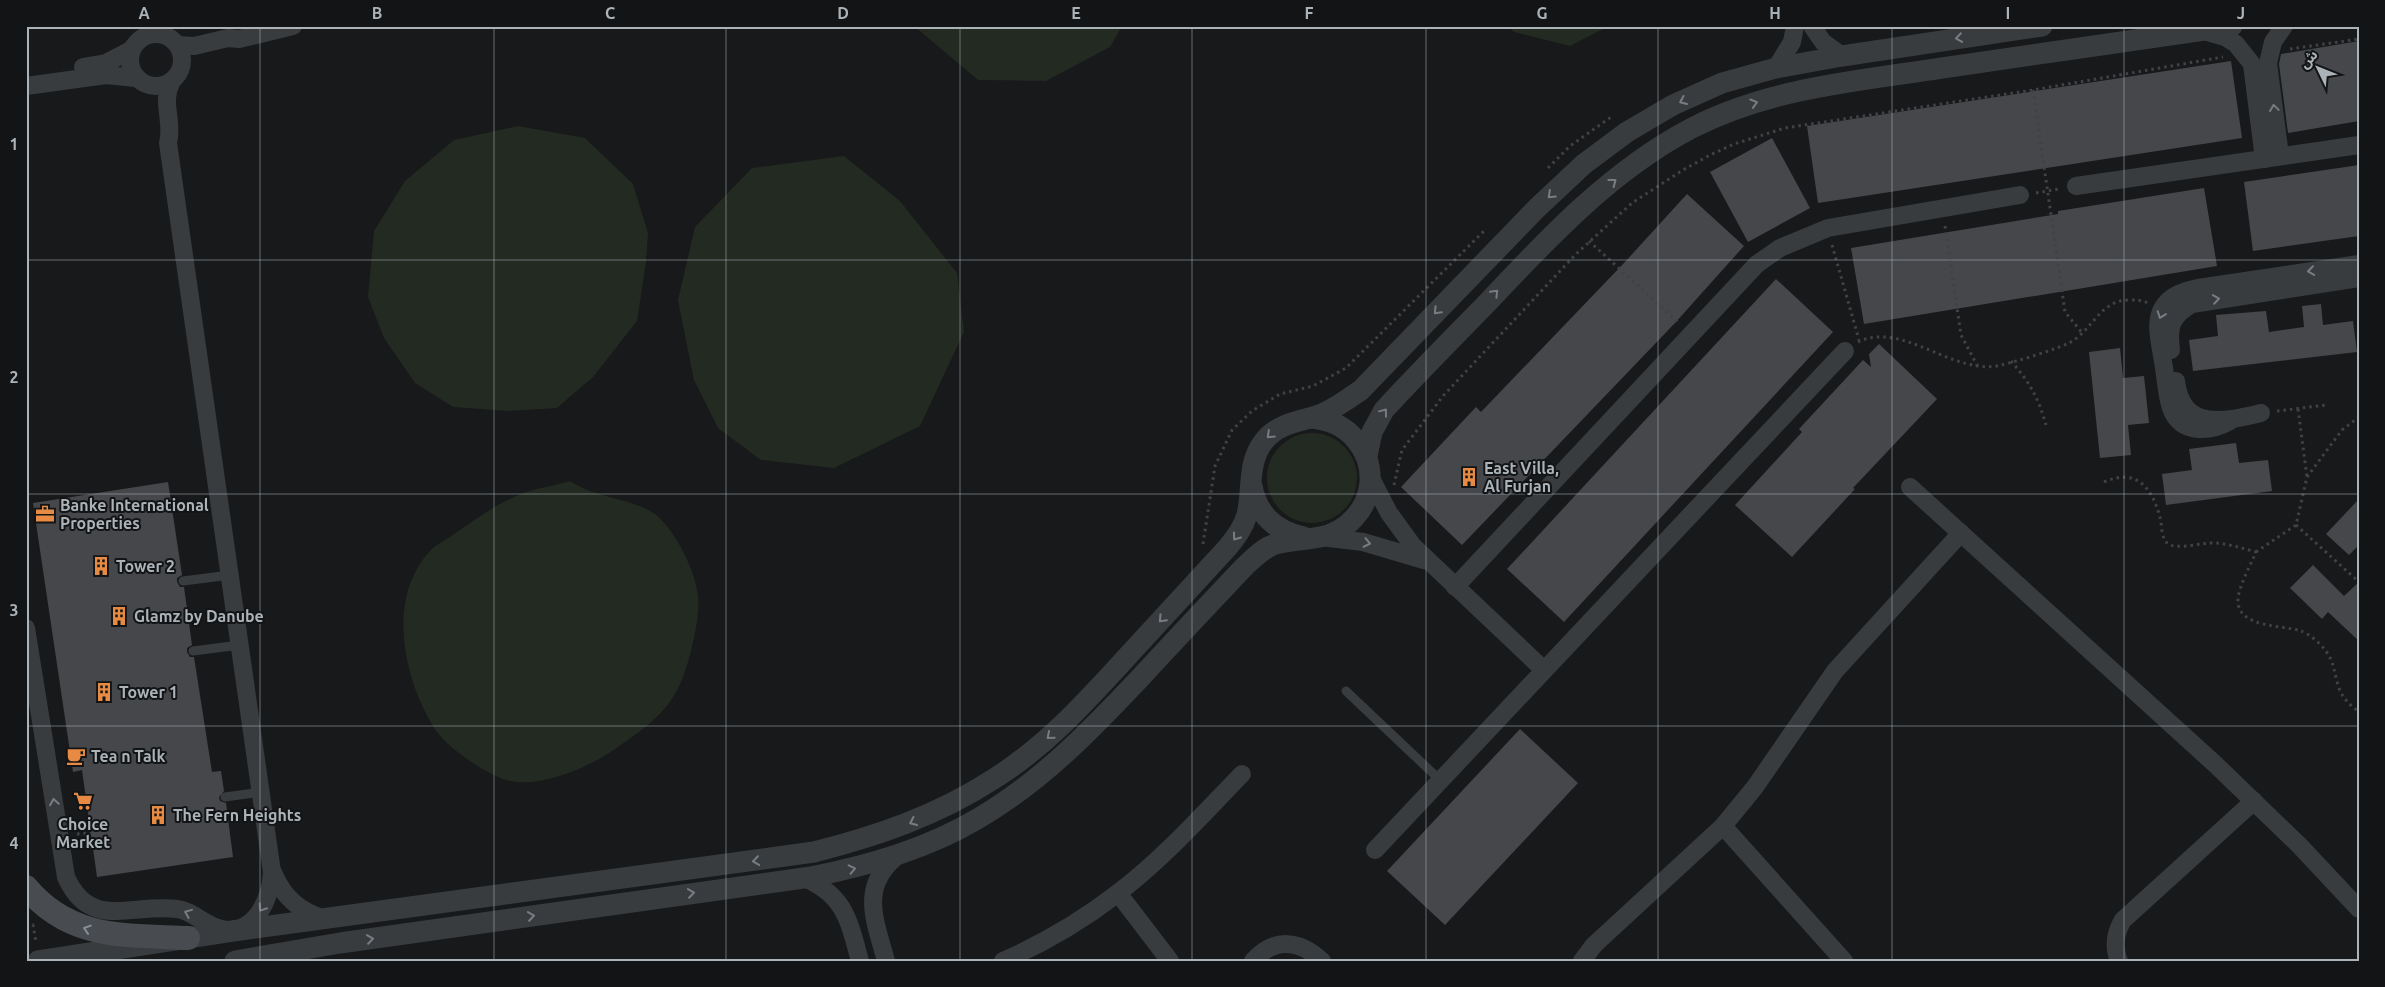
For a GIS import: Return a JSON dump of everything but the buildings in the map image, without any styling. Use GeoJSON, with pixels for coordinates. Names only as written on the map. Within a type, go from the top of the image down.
{"type":"FeatureCollection","features":[{"type":"Feature","properties":{"kind":"main road"},"geometry":{"type":"LineString","coordinates":[[26,887],[51,911],[70,923],[92,931],[188,938]]}},
{"type":"Feature","properties":{"kind":"street"},"geometry":{"type":"LineString","coordinates":[[178,45],[194,46],[228,38],[239,39],[293,26]]}},
{"type":"Feature","properties":{"kind":"street"},"geometry":{"type":"LineString","coordinates":[[1776,68],[1792,42],[1795,26]]}},
{"type":"Feature","properties":{"kind":"street"},"geometry":{"type":"LineString","coordinates":[[1812,26],[1823,42],[1842,56]]}},
{"type":"Feature","properties":{"kind":"street"},"geometry":{"type":"LineString","coordinates":[[38,961],[188,938],[814,852],[861,840],[897,828],[950,804],[992,780],[1032,752],[1068,720],[1228,548],[1240,531],[1246,515],[1255,456],[1264,441],[1276,429],[1292,421],[1309,418],[1336,407],[1361,390],[1537,208],[1584,164],[1627,132],[1673,105],[1722,83],[1776,68],[1842,56],[2042,26]]}},
{"type":"Feature","properties":{"kind":"street"},"geometry":{"type":"LineString","coordinates":[[248,960],[340,943],[804,878],[855,868],[897,856],[938,839],[978,819],[1015,796],[1050,769],[1083,739],[1245,566],[1260,553],[1273,545],[1342,529],[1360,511],[1368,494],[1368,466],[1372,432],[1384,410],[1553,233],[1603,189],[1648,156],[1692,128],[1740,107],[1778,96],[1843,83],[2232,26]]}},
{"type":"Feature","properties":{"kind":"street"},"geometry":{"type":"LineString","coordinates":[[2272,157],[2269,52],[2273,42],[2284,26]]}},
{"type":"Feature","properties":{"kind":"street"},"geometry":{"type":"LineString","coordinates":[[2201,31],[2225,37],[2245,53],[2252,64],[2272,157]]}},
{"type":"Feature","properties":{"kind":"street"},"geometry":{"type":"LineString","coordinates":[[26,76],[98,65],[114,60],[139,38],[157,34],[172,39],[178,45],[181,52],[177,75],[166,100],[170,126],[168,143],[272,872],[272,887],[267,902],[258,915],[247,925],[233,932],[218,929],[191,913],[175,909],[101,911],[85,903],[71,889],[66,877],[26,628]]}},
{"type":"Feature","properties":{"kind":"street"},"geometry":{"type":"LineString","coordinates":[[139,38],[130,65],[139,81],[153,95],[162,133],[168,143]]}},
{"type":"Feature","properties":{"kind":"street"},"geometry":{"type":"LineString","coordinates":[[26,86],[106,75],[139,81],[158,87],[177,75],[198,56],[231,46],[239,39]]}},
{"type":"Feature","properties":{"kind":"street"},"geometry":{"type":"LineString","coordinates":[[2076,186],[2359,145]]}},
{"type":"Feature","properties":{"kind":"street"},"geometry":{"type":"LineString","coordinates":[[1455,587],[1757,264],[1780,248],[1828,228],[2020,196]]}},
{"type":"Feature","properties":{"kind":"street"},"geometry":{"type":"LineString","coordinates":[[2261,413],[2230,421],[2213,429],[2197,430],[2188,427],[2175,416],[2169,400],[2159,335],[2158,322],[2161,310],[2176,295],[2198,288],[2359,264]]}},
{"type":"Feature","properties":{"kind":"street"},"geometry":{"type":"LineString","coordinates":[[2230,421],[2201,418],[2187,409],[2177,394],[2169,334],[2176,316],[2188,306],[2201,301],[2359,278]]}},
{"type":"Feature","properties":{"kind":"street"},"geometry":{"type":"LineString","coordinates":[[1375,850],[1852,346]]}},
{"type":"Feature","properties":{"kind":"street"},"geometry":{"type":"LineString","coordinates":[[1309,418],[1333,422],[1344,428],[1361,446],[1389,513],[1427,562],[1544,670]]}},
{"type":"Feature","properties":{"kind":"street"},"geometry":{"type":"LineString","coordinates":[[1251,474],[1255,500],[1270,522],[1281,530],[1313,537],[1363,542],[1406,553],[1427,562]]}},
{"type":"Feature","properties":{"kind":"street"},"geometry":{"type":"LineString","coordinates":[[1910,487],[2254,801],[2305,851],[2359,909]]}},
{"type":"Feature","properties":{"kind":"street"},"geometry":{"type":"LineString","coordinates":[[1582,961],[1594,945],[1723,826],[1755,787],[1834,671],[1961,533]]}},
{"type":"Feature","properties":{"kind":"street"},"geometry":{"type":"LineString","coordinates":[[1004,961],[1054,935],[1118,893],[1170,848],[1242,774]]}},
{"type":"Feature","properties":{"kind":"street"},"geometry":{"type":"LineString","coordinates":[[2119,961],[2115,946],[2122,920],[2254,801]]}},
{"type":"Feature","properties":{"kind":"street"},"geometry":{"type":"LineString","coordinates":[[1723,826],[1844,961]]}},
{"type":"Feature","properties":{"kind":"street"},"geometry":{"type":"LineString","coordinates":[[880,959],[872,903],[873,892],[881,872],[897,856]]}},
{"type":"Feature","properties":{"kind":"street"},"geometry":{"type":"LineString","coordinates":[[272,872],[278,886],[292,902],[311,915],[325,919]]}},
{"type":"Feature","properties":{"kind":"street"},"geometry":{"type":"LineString","coordinates":[[804,878],[825,889],[842,906],[849,922],[860,961]]}},
{"type":"Feature","properties":{"kind":"street"},"geometry":{"type":"LineString","coordinates":[[1118,893],[1170,961]]}},
{"type":"Feature","properties":{"kind":"street"},"geometry":{"type":"LineString","coordinates":[[314,961],[326,950],[340,943]]}},
{"type":"Feature","properties":{"kind":"street"},"geometry":{"type":"LineString","coordinates":[[1253,961],[1264,950],[1284,943],[1304,947],[1322,961]]}},
{"type":"Feature","properties":{"kind":"lane"},"geometry":{"type":"LineString","coordinates":[[183,581],[230,575]]}},
{"type":"Feature","properties":{"kind":"lane"},"geometry":{"type":"LineString","coordinates":[[193,651],[240,644]]}},
{"type":"Feature","properties":{"kind":"lane"},"geometry":{"type":"LineString","coordinates":[[1346,691],[1440,780]]}},
{"type":"Feature","properties":{"kind":"lane"},"geometry":{"type":"LineString","coordinates":[[225,797],[261,792]]}},
{"type":"Feature","properties":{"kind":"path"},"geometry":{"type":"LineString","coordinates":[[2269,52],[2359,39]]}},
{"type":"Feature","properties":{"kind":"path"},"geometry":{"type":"LineString","coordinates":[[1389,513],[1402,450],[1443,396],[1590,241],[1632,203],[1676,174],[1710,156],[1784,128],[2033,90],[2245,53]]}},
{"type":"Feature","properties":{"kind":"path"},"geometry":{"type":"LineString","coordinates":[[2033,90],[2065,312],[2083,334]]}},
{"type":"Feature","properties":{"kind":"path"},"geometry":{"type":"LineString","coordinates":[[1542,174],[1570,146]]}},
{"type":"Feature","properties":{"kind":"path"},"geometry":{"type":"LineString","coordinates":[[2020,196],[2076,186]]}},
{"type":"Feature","properties":{"kind":"path"},"geometry":{"type":"LineString","coordinates":[[1943,209],[1958,321],[1968,350],[1978,367]]}},
{"type":"Feature","properties":{"kind":"path"},"geometry":{"type":"LineString","coordinates":[[1828,228],[1852,346],[1876,337],[1893,338],[1978,367],[2000,365],[2068,343],[2083,334],[2098,314],[2109,305],[2122,300],[2143,300],[2161,310]]}},
{"type":"Feature","properties":{"kind":"path"},"geometry":{"type":"LineString","coordinates":[[1201,546],[1204,542],[1215,466],[1232,430],[1252,411],[1280,394],[1313,386],[1346,368],[1486,229]]}},
{"type":"Feature","properties":{"kind":"path"},"geometry":{"type":"LineString","coordinates":[[1590,241],[1690,334]]}},
{"type":"Feature","properties":{"kind":"path"},"geometry":{"type":"LineString","coordinates":[[2011,361],[2029,382],[2039,400],[2046,425]]}},
{"type":"Feature","properties":{"kind":"path"},"geometry":{"type":"LineString","coordinates":[[2261,413],[2326,405]]}},
{"type":"Feature","properties":{"kind":"path"},"geometry":{"type":"LineString","coordinates":[[2298,409],[2307,477],[2296,525],[2256,552],[2238,599],[2241,610],[2252,621],[2264,625],[2281,626],[2303,631],[2324,649],[2334,665],[2338,686],[2347,702],[2359,712]]}},
{"type":"Feature","properties":{"kind":"path"},"geometry":{"type":"LineString","coordinates":[[2307,477],[2342,430],[2359,417]]}},
{"type":"Feature","properties":{"kind":"path"},"geometry":{"type":"LineString","coordinates":[[2104,482],[2117,476],[2132,477],[2145,485],[2153,499],[2164,539],[2168,544],[2175,547],[2214,543],[2239,546],[2256,552]]}},
{"type":"Feature","properties":{"kind":"path"},"geometry":{"type":"LineString","coordinates":[[2296,525],[2359,582]]}},
{"type":"Feature","properties":{"kind":"shaded area"},"geometry":{"type":"Polygon","coordinates":[[[914,26],[1122,26],[1110,47],[1046,81],[978,80],[914,26]]]}},
{"type":"Feature","properties":{"kind":"shaded area"},"geometry":{"type":"Polygon","coordinates":[[[1508,26],[1609,26],[1570,46],[1514,32],[1508,26]]]}},
{"type":"Feature","properties":{"kind":"shaded area"},"geometry":{"type":"Polygon","coordinates":[[[518,126],[585,138],[633,184],[648,233],[646,262],[637,321],[593,377],[557,408],[508,411],[453,407],[415,383],[384,338],[368,297],[374,231],[405,181],[454,140],[518,126]]]}},
{"type":"Feature","properties":{"kind":"shaded area"},"geometry":{"type":"Polygon","coordinates":[[[844,156],[900,201],[957,273],[964,332],[920,426],[834,468],[761,460],[718,428],[694,380],[678,300],[695,227],[752,168],[844,156]]]}},
{"type":"Feature","properties":{"kind":"shaded area"},"geometry":{"type":"Polygon","coordinates":[[[1312,433],[1329,436],[1344,446],[1354,461],[1357,478],[1354,495],[1344,510],[1329,520],[1312,523],[1295,520],[1280,510],[1270,495],[1267,478],[1270,461],[1280,446],[1295,436],[1312,433]]]}},
{"type":"Feature","properties":{"kind":"shaded area"},"geometry":{"type":"Polygon","coordinates":[[[570,481],[590,491],[642,507],[660,518],[668,527],[682,550],[693,574],[698,602],[696,630],[686,669],[674,696],[646,727],[607,754],[567,774],[537,781],[510,781],[492,774],[460,754],[437,732],[425,712],[408,666],[404,641],[404,616],[407,593],[416,571],[430,551],[438,544],[512,498],[533,490],[570,481]]]}},
{"type":"Feature","properties":{"kind":"place","name":"East Villa, Al Furjan"},"geometry":{"type":"Point","coordinates":[1469,477]}},
{"type":"Feature","properties":{"kind":"place","name":"Banke International Properties"},"geometry":{"type":"Point","coordinates":[45,514]}},
{"type":"Feature","properties":{"kind":"place","name":"Tower 2"},"geometry":{"type":"Point","coordinates":[101,566]}},
{"type":"Feature","properties":{"kind":"place","name":"Glamz by Danube"},"geometry":{"type":"Point","coordinates":[119,616]}},
{"type":"Feature","properties":{"kind":"place","name":"Tower 1"},"geometry":{"type":"Point","coordinates":[104,692]}},
{"type":"Feature","properties":{"kind":"place","name":"Tea n Talk"},"geometry":{"type":"Point","coordinates":[76,756]}},
{"type":"Feature","properties":{"kind":"place","name":"Choice Market"},"geometry":{"type":"Point","coordinates":[83,801]}},
{"type":"Feature","properties":{"kind":"place","name":"The Fern Heights"},"geometry":{"type":"Point","coordinates":[158,815]}}]}
